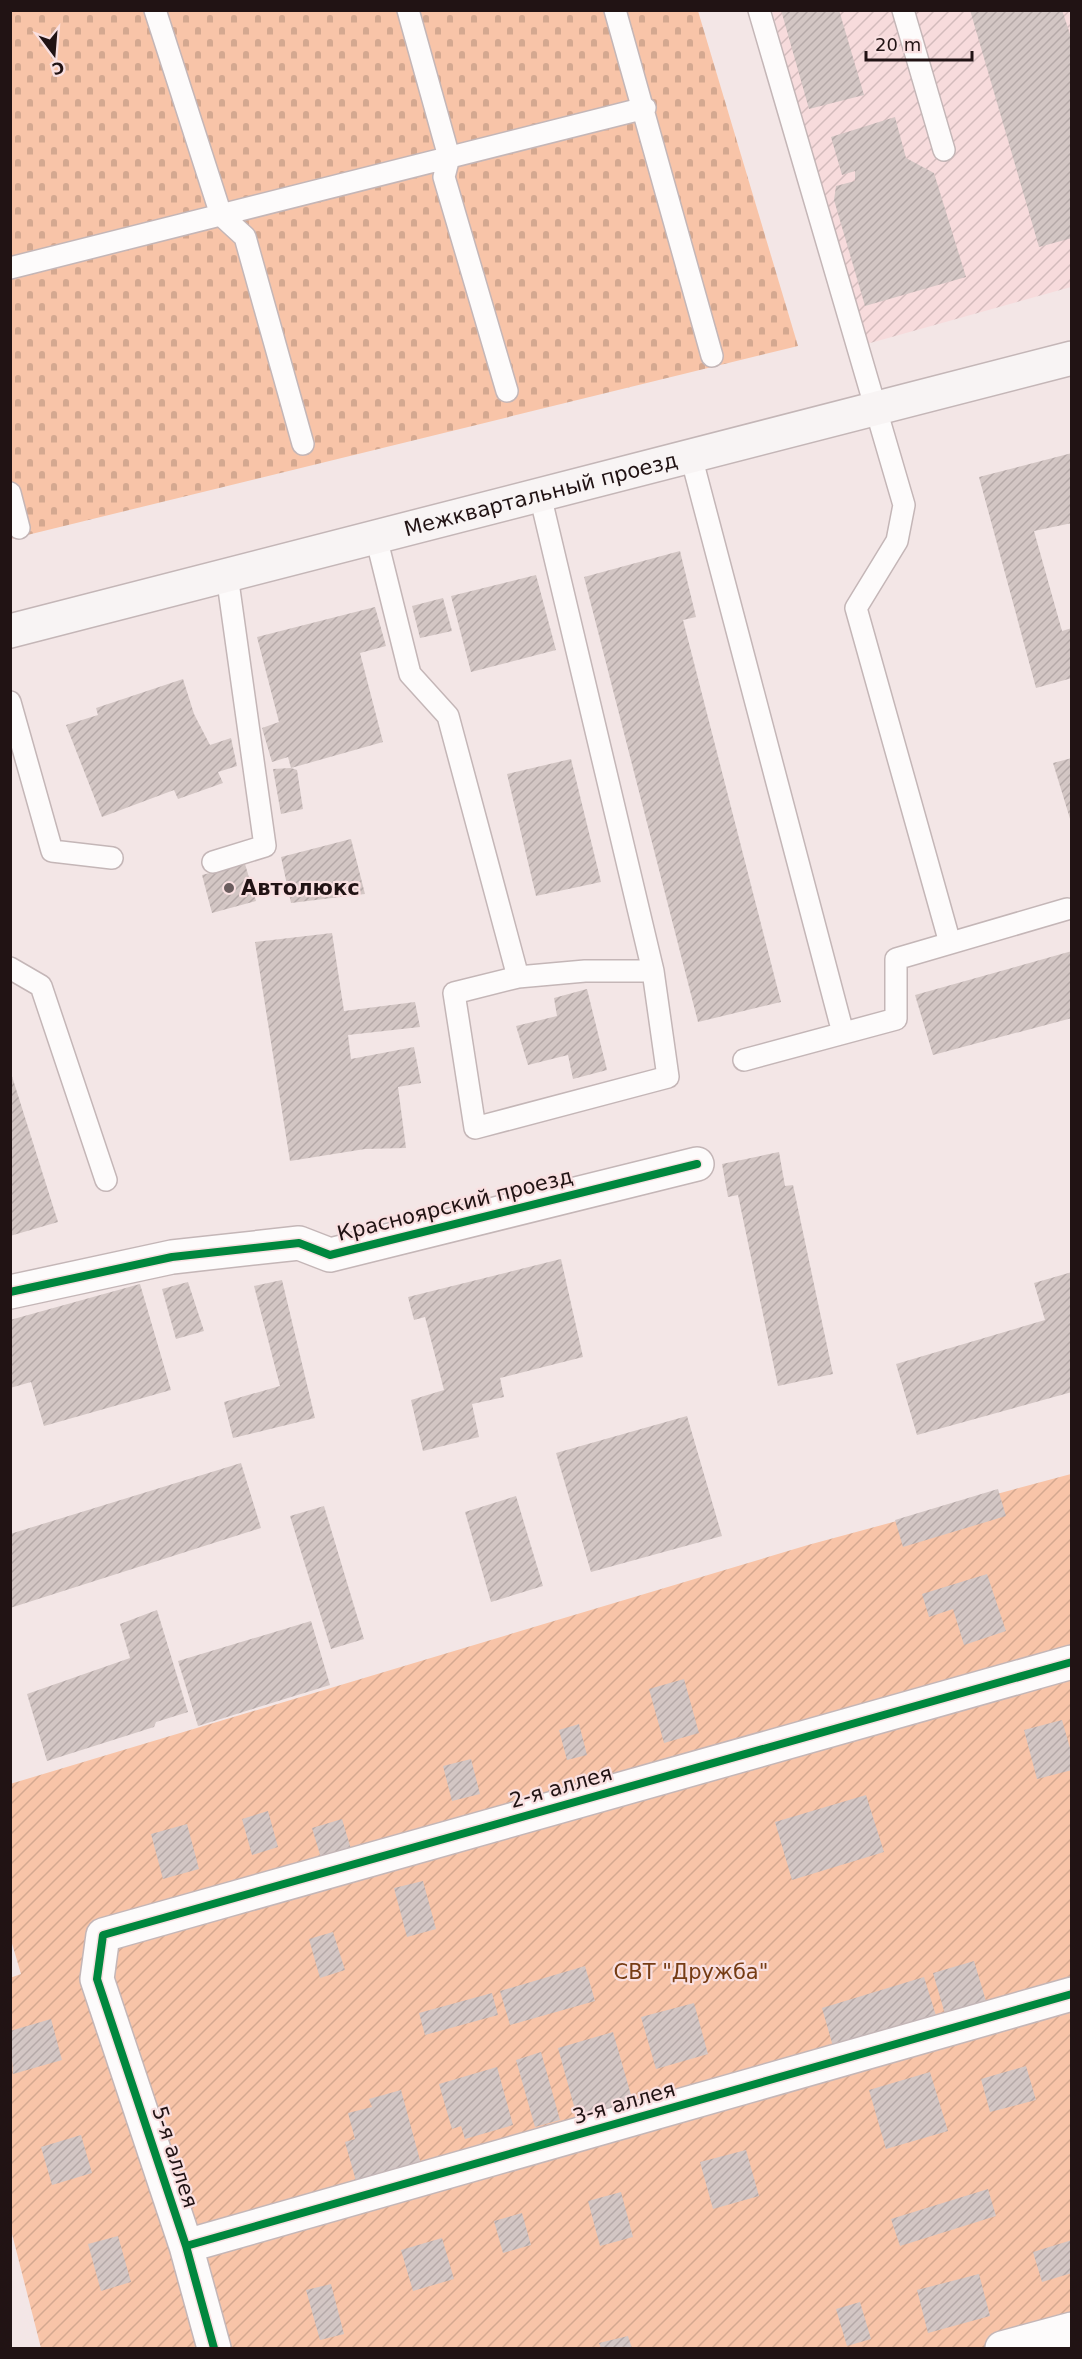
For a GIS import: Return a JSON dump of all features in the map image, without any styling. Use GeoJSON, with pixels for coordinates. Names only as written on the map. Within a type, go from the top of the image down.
{"type":"FeatureCollection","features":[{"type":"Feature","properties":{"kind":"main road","name":"Межквартальный проезд"},"geometry":{"type":"LineString","coordinates":[[10,631],[1071,358]]}},
{"type":"Feature","properties":{"kind":"street","name":"Красноярский проезд"},"geometry":{"type":"LineString","coordinates":[[10,1292],[184,1256],[299,1243],[330,1255],[697,1164]]}},
{"type":"Feature","properties":{"kind":"street","name":"2-я аллея"},"geometry":{"type":"LineString","coordinates":[[97,1979],[104,1935],[143,1922],[1071,1662]]}},
{"type":"Feature","properties":{"kind":"street","name":"5-я аллея"},"geometry":{"type":"LineString","coordinates":[[97,1979],[186,2246],[214,2349]]}},
{"type":"Feature","properties":{"kind":"street","name":"3-я аллея"},"geometry":{"type":"LineString","coordinates":[[186,2246],[1071,1994]]}},
{"type":"Feature","properties":{"kind":"street"},"geometry":{"type":"LineString","coordinates":[[1002,2349],[1071,2329]]}},
{"type":"Feature","properties":{"kind":"lane"},"geometry":{"type":"LineString","coordinates":[[155,10],[221,215],[244,237],[303,444]]}},
{"type":"Feature","properties":{"kind":"lane"},"geometry":{"type":"LineString","coordinates":[[408,10],[449,157],[444,177],[507,391]]}},
{"type":"Feature","properties":{"kind":"lane"},"geometry":{"type":"LineString","coordinates":[[615,10],[645,108],[712,356]]}},
{"type":"Feature","properties":{"kind":"lane"},"geometry":{"type":"LineString","coordinates":[[759,10],[904,505],[897,541],[856,608],[950,943]]}},
{"type":"Feature","properties":{"kind":"lane"},"geometry":{"type":"LineString","coordinates":[[903,10],[944,150]]}},
{"type":"Feature","properties":{"kind":"lane"},"geometry":{"type":"LineString","coordinates":[[10,268],[645,108]]}},
{"type":"Feature","properties":{"kind":"lane"},"geometry":{"type":"LineString","coordinates":[[692,456],[843,1033]]}},
{"type":"Feature","properties":{"kind":"lane"},"geometry":{"type":"LineString","coordinates":[[10,493],[19,528]]}},
{"type":"Feature","properties":{"kind":"lane"},"geometry":{"type":"LineString","coordinates":[[540,495],[653,971],[668,1077],[475,1128],[454,993],[518,977],[585,971],[653,971]]}},
{"type":"Feature","properties":{"kind":"lane"},"geometry":{"type":"LineString","coordinates":[[376,537],[410,674],[448,716],[518,977]]}},
{"type":"Feature","properties":{"kind":"lane"},"geometry":{"type":"LineString","coordinates":[[213,862],[265,846],[227,576]]}},
{"type":"Feature","properties":{"kind":"lane"},"geometry":{"type":"LineString","coordinates":[[10,702],[52,851],[112,858]]}},
{"type":"Feature","properties":{"kind":"lane"},"geometry":{"type":"LineString","coordinates":[[744,1060],[897,1019],[896,959],[1067,909]]}},
{"type":"Feature","properties":{"kind":"lane"},"geometry":{"type":"LineString","coordinates":[[10,968],[42,986],[106,1180]]}},
{"type":"Feature","properties":{"kind":"shaded area"},"geometry":{"type":"Polygon","coordinates":[[[772,11],[1071,11],[1071,287],[863,345],[772,11]]]}},
{"type":"Feature","properties":{"kind":"green space"},"geometry":{"type":"Polygon","coordinates":[[[10,11],[698,11],[798,346],[11,539],[10,11]]]}},
{"type":"Feature","properties":{"kind":"green space","name":"СВТ \"Дружба\""},"geometry":{"type":"Polygon","coordinates":[[[1071,1474],[1071,2348],[41,2348],[11,2230],[10,1978],[21,1974],[11,1940],[10,1784],[808,1545],[1071,1474]]]}},
{"type":"Feature","properties":{"kind":"building"},"geometry":{"type":"Polygon","coordinates":[[[781,10],[839,10],[864,95],[809,109],[781,10]]]}},
{"type":"Feature","properties":{"kind":"building"},"geometry":{"type":"Polygon","coordinates":[[[970,10],[1062,10],[1072,40],[1072,238],[1039,247],[970,10]]]}},
{"type":"Feature","properties":{"kind":"building"},"geometry":{"type":"Polygon","coordinates":[[[895,117],[906,158],[934,173],[966,277],[865,306],[834,200],[836,186],[855,181],[855,171],[842,175],[831,137],[895,117]]]}},
{"type":"Feature","properties":{"kind":"building"},"geometry":{"type":"Polygon","coordinates":[[[1072,453],[1072,523],[1034,531],[1062,631],[1072,628],[1072,678],[1036,688],[979,477],[1072,453]]]}},
{"type":"Feature","properties":{"kind":"building"},"geometry":{"type":"Polygon","coordinates":[[[680,551],[696,617],[683,620],[781,1002],[698,1022],[584,577],[680,551]]]}},
{"type":"Feature","properties":{"kind":"building"},"geometry":{"type":"Polygon","coordinates":[[[536,575],[556,650],[471,672],[451,596],[536,575]]]}},
{"type":"Feature","properties":{"kind":"building"},"geometry":{"type":"Polygon","coordinates":[[[443,598],[452,631],[420,638],[412,606],[443,598]]]}},
{"type":"Feature","properties":{"kind":"building"},"geometry":{"type":"Polygon","coordinates":[[[375,607],[386,646],[360,653],[383,742],[291,768],[288,757],[272,762],[262,728],[279,722],[257,637],[375,607]]]}},
{"type":"Feature","properties":{"kind":"building"},"geometry":{"type":"Polygon","coordinates":[[[183,679],[194,714],[210,745],[231,738],[237,766],[218,772],[223,783],[178,799],[174,790],[102,817],[66,725],[98,715],[96,708],[183,679]]]}},
{"type":"Feature","properties":{"kind":"building"},"geometry":{"type":"Polygon","coordinates":[[[1072,758],[1072,822],[1071,822],[1053,763],[1072,758]]]}},
{"type":"Feature","properties":{"kind":"building"},"geometry":{"type":"Polygon","coordinates":[[[571,759],[601,882],[536,896],[507,774],[571,759]]]}},
{"type":"Feature","properties":{"kind":"building"},"geometry":{"type":"Polygon","coordinates":[[[273,769],[297,770],[303,809],[281,814],[273,769]]]}},
{"type":"Feature","properties":{"kind":"building"},"geometry":{"type":"Polygon","coordinates":[[[351,839],[365,894],[291,903],[281,857],[351,839]]]}},
{"type":"Feature","properties":{"kind":"building","name":"Автолюкс"},"geometry":{"type":"Polygon","coordinates":[[[245,864],[256,901],[212,913],[202,875],[245,864]]]}},
{"type":"Feature","properties":{"kind":"building"},"geometry":{"type":"Polygon","coordinates":[[[332,933],[344,1011],[415,1002],[420,1027],[348,1035],[351,1059],[414,1047],[421,1083],[398,1087],[406,1148],[365,1149],[290,1161],[255,942],[332,933]]]}},
{"type":"Feature","properties":{"kind":"building"},"geometry":{"type":"Polygon","coordinates":[[[1072,951],[1072,1018],[933,1055],[915,995],[1072,951]]]}},
{"type":"Feature","properties":{"kind":"building"},"geometry":{"type":"Polygon","coordinates":[[[587,989],[607,1070],[573,1079],[568,1055],[528,1065],[516,1026],[557,1016],[554,998],[587,989]]]}},
{"type":"Feature","properties":{"kind":"building"},"geometry":{"type":"Polygon","coordinates":[[[10,1070],[58,1222],[10,1236],[10,1070]]]}},
{"type":"Feature","properties":{"kind":"building"},"geometry":{"type":"Polygon","coordinates":[[[779,1152],[785,1186],[793,1185],[833,1374],[778,1386],[738,1195],[728,1197],[722,1164],[779,1152]]]}},
{"type":"Feature","properties":{"kind":"building"},"geometry":{"type":"Polygon","coordinates":[[[561,1259],[583,1357],[500,1378],[504,1397],[472,1404],[479,1437],[423,1451],[411,1400],[444,1390],[425,1317],[414,1320],[408,1297],[561,1259]]]}},
{"type":"Feature","properties":{"kind":"building"},"geometry":{"type":"Polygon","coordinates":[[[1072,1272],[1072,1392],[917,1435],[896,1364],[1045,1320],[1034,1283],[1072,1272]]]}},
{"type":"Feature","properties":{"kind":"building"},"geometry":{"type":"Polygon","coordinates":[[[282,1280],[315,1418],[233,1438],[224,1402],[280,1386],[254,1286],[282,1280]]]}},
{"type":"Feature","properties":{"kind":"building"},"geometry":{"type":"Polygon","coordinates":[[[188,1282],[204,1331],[176,1339],[162,1289],[188,1282]]]}},
{"type":"Feature","properties":{"kind":"building"},"geometry":{"type":"Polygon","coordinates":[[[140,1284],[171,1390],[44,1426],[31,1382],[10,1388],[10,1320],[140,1284]]]}},
{"type":"Feature","properties":{"kind":"building"},"geometry":{"type":"Polygon","coordinates":[[[687,1416],[722,1536],[591,1572],[556,1453],[687,1416]]]}},
{"type":"Feature","properties":{"kind":"building"},"geometry":{"type":"Polygon","coordinates":[[[241,1463],[261,1528],[10,1608],[10,1534],[241,1463]]]}},
{"type":"Feature","properties":{"kind":"building"},"geometry":{"type":"Polygon","coordinates":[[[998,1489],[1006,1516],[903,1547],[895,1520],[998,1489]]]}},
{"type":"Feature","properties":{"kind":"building"},"geometry":{"type":"Polygon","coordinates":[[[516,1496],[543,1586],[491,1602],[465,1512],[516,1496]]]}},
{"type":"Feature","properties":{"kind":"building"},"geometry":{"type":"Polygon","coordinates":[[[324,1506],[364,1639],[331,1649],[290,1516],[324,1506]]]}},
{"type":"Feature","properties":{"kind":"building"},"geometry":{"type":"Polygon","coordinates":[[[987,1574],[1006,1631],[964,1645],[953,1609],[929,1617],[922,1594],[987,1574]]]}},
{"type":"Feature","properties":{"kind":"building"},"geometry":{"type":"Polygon","coordinates":[[[157,1610],[188,1712],[156,1722],[154,1727],[47,1761],[27,1694],[130,1658],[120,1624],[157,1610]]]}},
{"type":"Feature","properties":{"kind":"building"},"geometry":{"type":"Polygon","coordinates":[[[311,1621],[330,1685],[198,1726],[178,1661],[311,1621]]]}},
{"type":"Feature","properties":{"kind":"building"},"geometry":{"type":"Polygon","coordinates":[[[684,1679],[699,1733],[664,1743],[649,1689],[684,1679]]]}},
{"type":"Feature","properties":{"kind":"building"},"geometry":{"type":"Polygon","coordinates":[[[1062,1720],[1072,1755],[1072,1770],[1037,1779],[1024,1730],[1062,1720]]]}},
{"type":"Feature","properties":{"kind":"building"},"geometry":{"type":"Polygon","coordinates":[[[579,1724],[587,1755],[567,1760],[559,1730],[579,1724]]]}},
{"type":"Feature","properties":{"kind":"building"},"geometry":{"type":"Polygon","coordinates":[[[471,1759],[480,1794],[452,1801],[443,1766],[471,1759]]]}},
{"type":"Feature","properties":{"kind":"building"},"geometry":{"type":"Polygon","coordinates":[[[866,1795],[884,1852],[792,1880],[775,1822],[866,1795]]]}},
{"type":"Feature","properties":{"kind":"building"},"geometry":{"type":"Polygon","coordinates":[[[268,1811],[278,1847],[252,1855],[242,1819],[268,1811]]]}},
{"type":"Feature","properties":{"kind":"building"},"geometry":{"type":"Polygon","coordinates":[[[342,1819],[351,1849],[321,1858],[312,1828],[342,1819]]]}},
{"type":"Feature","properties":{"kind":"building"},"geometry":{"type":"Polygon","coordinates":[[[187,1824],[199,1869],[163,1879],[151,1834],[187,1824]]]}},
{"type":"Feature","properties":{"kind":"building"},"geometry":{"type":"Polygon","coordinates":[[[423,1881],[436,1929],[407,1937],[394,1888],[423,1881]]]}},
{"type":"Feature","properties":{"kind":"building"},"geometry":{"type":"Polygon","coordinates":[[[333,1932],[345,1970],[320,1978],[309,1939],[333,1932]]]}},
{"type":"Feature","properties":{"kind":"building"},"geometry":{"type":"Polygon","coordinates":[[[974,1961],[986,2001],[945,2014],[933,1973],[974,1961]]]}},
{"type":"Feature","properties":{"kind":"building"},"geometry":{"type":"Polygon","coordinates":[[[585,1966],[595,2001],[510,2025],[500,1991],[585,1966]]]}},
{"type":"Feature","properties":{"kind":"building"},"geometry":{"type":"Polygon","coordinates":[[[924,1977],[937,2019],[834,2050],[822,2008],[924,1977]]]}},
{"type":"Feature","properties":{"kind":"building"},"geometry":{"type":"Polygon","coordinates":[[[492,1993],[498,2015],[425,2035],[419,2013],[492,1993]]]}},
{"type":"Feature","properties":{"kind":"building"},"geometry":{"type":"Polygon","coordinates":[[[694,2003],[708,2054],[656,2069],[641,2017],[694,2003]]]}},
{"type":"Feature","properties":{"kind":"building"},"geometry":{"type":"Polygon","coordinates":[[[51,2019],[62,2060],[13,2074],[10,2031],[51,2019]]]}},
{"type":"Feature","properties":{"kind":"building"},"geometry":{"type":"Polygon","coordinates":[[[613,2032],[633,2102],[577,2117],[558,2048],[613,2032]]]}},
{"type":"Feature","properties":{"kind":"building"},"geometry":{"type":"Polygon","coordinates":[[[541,2052],[560,2120],[535,2127],[516,2060],[541,2052]]]}},
{"type":"Feature","properties":{"kind":"building"},"geometry":{"type":"Polygon","coordinates":[[[1026,2066],[1036,2100],[990,2112],[981,2079],[1026,2066]]]}},
{"type":"Feature","properties":{"kind":"building"},"geometry":{"type":"Polygon","coordinates":[[[497,2067],[513,2125],[465,2139],[461,2126],[452,2129],[439,2084],[497,2067]]]}},
{"type":"Feature","properties":{"kind":"building"},"geometry":{"type":"Polygon","coordinates":[[[930,2072],[948,2131],[886,2149],[869,2090],[930,2072]]]}},
{"type":"Feature","properties":{"kind":"building"},"geometry":{"type":"Polygon","coordinates":[[[401,2090],[421,2164],[356,2181],[345,2142],[355,2139],[348,2113],[372,2107],[369,2099],[401,2090]]]}},
{"type":"Feature","properties":{"kind":"building"},"geometry":{"type":"Polygon","coordinates":[[[81,2135],[92,2173],[52,2185],[41,2147],[81,2135]]]}},
{"type":"Feature","properties":{"kind":"building"},"geometry":{"type":"Polygon","coordinates":[[[746,2150],[759,2196],[713,2209],[700,2162],[746,2150]]]}},
{"type":"Feature","properties":{"kind":"building"},"geometry":{"type":"Polygon","coordinates":[[[988,2189],[996,2216],[900,2246],[891,2219],[988,2189]]]}},
{"type":"Feature","properties":{"kind":"building"},"geometry":{"type":"Polygon","coordinates":[[[621,2192],[633,2237],[600,2246],[588,2201],[621,2192]]]}},
{"type":"Feature","properties":{"kind":"building"},"geometry":{"type":"Polygon","coordinates":[[[522,2213],[531,2245],[503,2253],[494,2221],[522,2213]]]}},
{"type":"Feature","properties":{"kind":"building"},"geometry":{"type":"Polygon","coordinates":[[[118,2236],[131,2282],[101,2291],[88,2244],[118,2236]]]}},
{"type":"Feature","properties":{"kind":"building"},"geometry":{"type":"Polygon","coordinates":[[[442,2238],[454,2279],[413,2291],[401,2250],[442,2238]]]}},
{"type":"Feature","properties":{"kind":"building"},"geometry":{"type":"Polygon","coordinates":[[[1072,2240],[1072,2273],[1042,2282],[1033,2252],[1072,2240]]]}},
{"type":"Feature","properties":{"kind":"building"},"geometry":{"type":"Polygon","coordinates":[[[979,2274],[990,2316],[928,2333],[917,2290],[979,2274]]]}},
{"type":"Feature","properties":{"kind":"building"},"geometry":{"type":"Polygon","coordinates":[[[331,2284],[344,2334],[320,2340],[306,2290],[331,2284]]]}},
{"type":"Feature","properties":{"kind":"building"},"geometry":{"type":"Polygon","coordinates":[[[860,2302],[871,2339],[847,2346],[836,2309],[860,2302]]]}},
{"type":"Feature","properties":{"kind":"building"},"geometry":{"type":"Polygon","coordinates":[[[628,2336],[632,2348],[601,2348],[599,2343],[628,2336]]]}},
{"type":"Feature","properties":{"kind":"cycle path"},"geometry":{"type":"LineString","coordinates":[[10,1292],[172,1257],[299,1243],[330,1255],[697,1164]]}},
{"type":"Feature","properties":{"kind":"cycle path"},"geometry":{"type":"LineString","coordinates":[[214,2348],[186,2246],[97,1979],[103,1935],[1072,1662]]}},
{"type":"Feature","properties":{"kind":"cycle path"},"geometry":{"type":"LineString","coordinates":[[186,2246],[1072,1994]]}},
{"type":"Feature","properties":{"kind":"place","name":"Автолюкс"},"geometry":{"type":"Point","coordinates":[229,888]}}]}
